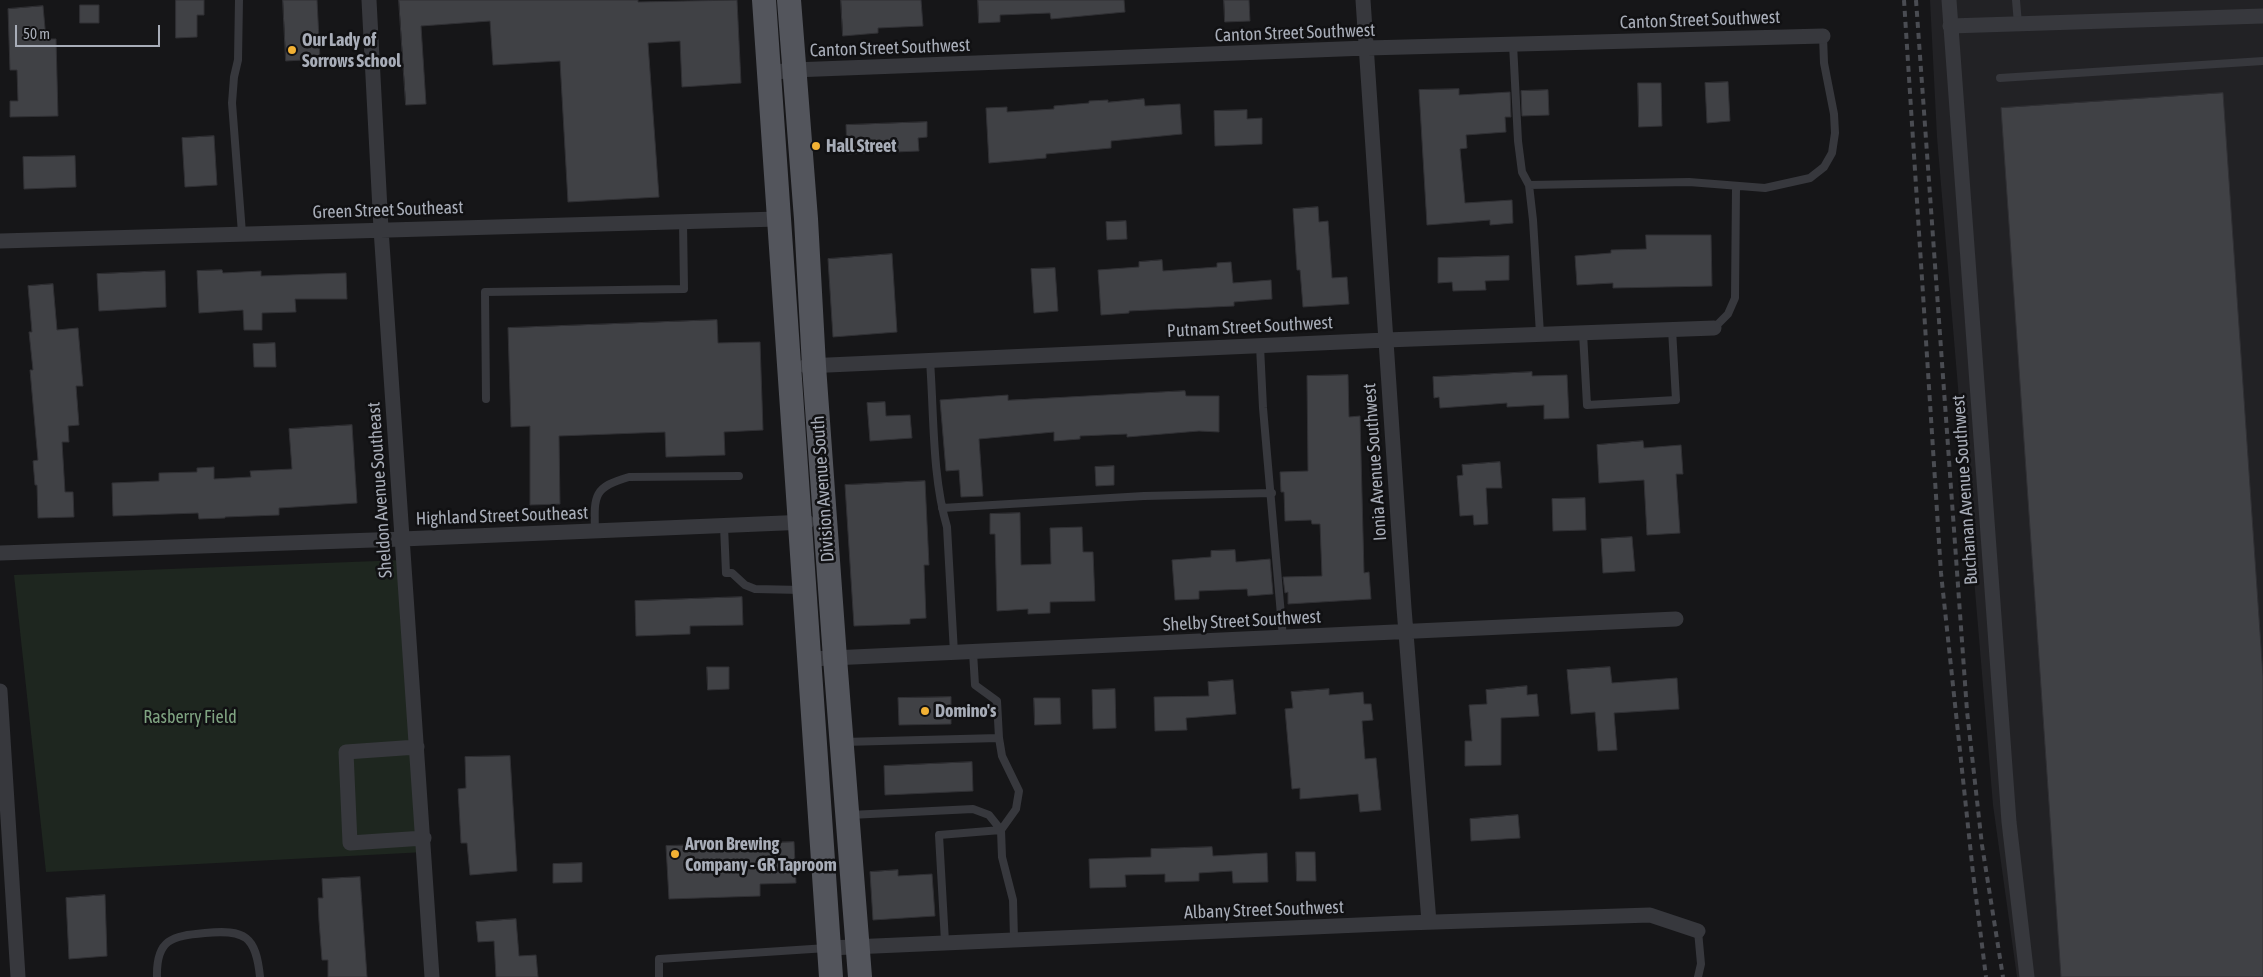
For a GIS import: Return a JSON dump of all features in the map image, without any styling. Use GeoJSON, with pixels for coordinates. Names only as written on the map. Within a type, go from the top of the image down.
{"type":"FeatureCollection","features":[{"type":"Feature","properties":{"kind":"main road","name":"Division Avenue South"},"geometry":{"type":"LineString","coordinates":[[764,0],[831,977]]}},
{"type":"Feature","properties":{"kind":"main road","name":"Division Avenue South"},"geometry":{"type":"LineString","coordinates":[[789,0],[806,219],[814,366],[841,742],[860,977]]}},
{"type":"Feature","properties":{"kind":"street","name":"Sheldon Avenue Southeast"},"geometry":{"type":"LineString","coordinates":[[369,0],[381,229],[432,977]]}},
{"type":"Feature","properties":{"kind":"street","name":"Ionia Avenue Southwest"},"geometry":{"type":"LineString","coordinates":[[1363,0],[1406,632],[1429,922]]}},
{"type":"Feature","properties":{"kind":"street","name":"Buchanan Avenue Southwest"},"geometry":{"type":"LineString","coordinates":[[1948,0],[2009,822],[2027,977]]}},
{"type":"Feature","properties":{"kind":"street"},"geometry":{"type":"LineString","coordinates":[[1950,26],[2263,16]]}},
{"type":"Feature","properties":{"kind":"street","name":"Canton Street Southwest"},"geometry":{"type":"LineString","coordinates":[[768,73],[793,70],[1367,48],[1823,36]]}},
{"type":"Feature","properties":{"kind":"street","name":"Green Street Southeast"},"geometry":{"type":"LineString","coordinates":[[0,241],[778,219]]}},
{"type":"Feature","properties":{"kind":"street","name":"Putnam Street Southwest"},"geometry":{"type":"LineString","coordinates":[[789,367],[1386,340],[1714,328]]}},
{"type":"Feature","properties":{"kind":"street","name":"Highland Street Southeast"},"geometry":{"type":"LineString","coordinates":[[0,553],[402,540],[826,521]]}},
{"type":"Feature","properties":{"kind":"street","name":"Shelby Street Southwest"},"geometry":{"type":"LineString","coordinates":[[810,660],[1676,619]]}},
{"type":"Feature","properties":{"kind":"street"},"geometry":{"type":"LineString","coordinates":[[0,691],[18,977]]}},
{"type":"Feature","properties":{"kind":"street"},"geometry":{"type":"LineString","coordinates":[[417,747],[346,752],[350,843],[424,838]]}},
{"type":"Feature","properties":{"kind":"street","name":"Albany Street Southwest"},"geometry":{"type":"LineString","coordinates":[[829,948],[1429,922],[1650,915],[1698,931]]}},
{"type":"Feature","properties":{"kind":"lane"},"geometry":{"type":"LineString","coordinates":[[239,0],[238,60],[234,77],[232,103],[242,233]]}},
{"type":"Feature","properties":{"kind":"lane"},"geometry":{"type":"LineString","coordinates":[[2016,0],[2018,24]]}},
{"type":"Feature","properties":{"kind":"lane"},"geometry":{"type":"LineString","coordinates":[[1529,185],[1689,182],[1766,188],[1810,178],[1824,167],[1832,153],[1834,114],[1824,63],[1823,36]]}},
{"type":"Feature","properties":{"kind":"lane"},"geometry":{"type":"LineString","coordinates":[[1513,44],[1518,141],[1522,172],[1529,185],[1534,220],[1540,334]]}},
{"type":"Feature","properties":{"kind":"lane"},"geometry":{"type":"LineString","coordinates":[[2000,78],[2263,61]]}},
{"type":"Feature","properties":{"kind":"lane"},"geometry":{"type":"LineString","coordinates":[[1714,328],[1728,314],[1735,298],[1736,187]]}},
{"type":"Feature","properties":{"kind":"lane"},"geometry":{"type":"LineString","coordinates":[[486,399],[485,292],[684,289],[683,222]]}},
{"type":"Feature","properties":{"kind":"lane"},"geometry":{"type":"LineString","coordinates":[[1582,333],[1587,405],[1676,400],[1672,330]]}},
{"type":"Feature","properties":{"kind":"lane"},"geometry":{"type":"LineString","coordinates":[[1260,346],[1263,408],[1272,493],[1283,638]]}},
{"type":"Feature","properties":{"kind":"lane"},"geometry":{"type":"LineString","coordinates":[[930,361],[942,508],[947,527],[954,653]]}},
{"type":"Feature","properties":{"kind":"lane"},"geometry":{"type":"LineString","coordinates":[[595,531],[594,503],[599,490],[612,482],[629,477],[739,476]]}},
{"type":"Feature","properties":{"kind":"lane"},"geometry":{"type":"LineString","coordinates":[[942,508],[1144,496],[1272,493]]}},
{"type":"Feature","properties":{"kind":"lane"},"geometry":{"type":"LineString","coordinates":[[724,526],[726,573],[732,572],[745,585],[755,589],[804,590]]}},
{"type":"Feature","properties":{"kind":"lane"},"geometry":{"type":"LineString","coordinates":[[945,942],[939,835],[1001,830],[1016,809],[1019,791],[1002,756],[997,701],[975,685],[973,652]]}},
{"type":"Feature","properties":{"kind":"lane"},"geometry":{"type":"LineString","coordinates":[[841,742],[999,738]]}},
{"type":"Feature","properties":{"kind":"lane"},"geometry":{"type":"LineString","coordinates":[[847,815],[973,808],[989,815],[1001,830],[1002,857],[1013,900],[1014,939]]}},
{"type":"Feature","properties":{"kind":"lane"},"geometry":{"type":"LineString","coordinates":[[158,977],[157,964],[160,953],[170,939],[179,935],[229,931],[239,934],[253,947],[258,956],[260,977]]}},
{"type":"Feature","properties":{"kind":"lane"},"geometry":{"type":"LineString","coordinates":[[1698,931],[1701,964],[1698,977]]}},
{"type":"Feature","properties":{"kind":"lane"},"geometry":{"type":"LineString","coordinates":[[659,977],[659,959],[829,948]]}},
{"type":"Feature","properties":{"kind":"shaded area"},"geometry":{"type":"Polygon","coordinates":[[[1930,0],[2263,0],[2263,977],[2017,977],[1993,805],[1937,137],[1930,0]]]}},
{"type":"Feature","properties":{"kind":"green space","name":"Rasberry Field"},"geometry":{"type":"Polygon","coordinates":[[[403,560],[425,852],[46,872],[14,575],[403,560]]]}},
{"type":"Feature","properties":{"kind":"building"},"geometry":{"type":"Polygon","coordinates":[[[176,0],[204,0],[204,15],[197,15],[197,37],[176,38],[176,0]]]}},
{"type":"Feature","properties":{"kind":"building"},"geometry":{"type":"Polygon","coordinates":[[[283,0],[317,0],[320,59],[286,61],[283,0]]]}},
{"type":"Feature","properties":{"kind":"building"},"geometry":{"type":"Polygon","coordinates":[[[399,0],[638,0],[638,2],[737,0],[741,83],[682,87],[680,41],[648,43],[659,197],[568,202],[560,61],[493,65],[490,21],[421,26],[426,104],[406,105],[399,0]]]}},
{"type":"Feature","properties":{"kind":"building"},"geometry":{"type":"Polygon","coordinates":[[[841,0],[921,0],[923,26],[878,28],[878,33],[843,36],[841,0]]]}},
{"type":"Feature","properties":{"kind":"building"},"geometry":{"type":"Polygon","coordinates":[[[978,0],[1124,0],[1125,12],[1051,19],[1050,13],[1000,15],[1000,22],[979,23],[978,0]]]}},
{"type":"Feature","properties":{"kind":"building"},"geometry":{"type":"Polygon","coordinates":[[[1224,0],[1249,0],[1250,21],[1225,22],[1224,0]]]}},
{"type":"Feature","properties":{"kind":"building"},"geometry":{"type":"Polygon","coordinates":[[[80,5],[99,5],[99,23],[80,23],[80,5]]]}},
{"type":"Feature","properties":{"kind":"building"},"geometry":{"type":"Polygon","coordinates":[[[43,6],[46,39],[56,39],[58,116],[10,117],[10,101],[18,101],[17,70],[10,70],[8,9],[43,6]]]}},
{"type":"Feature","properties":{"kind":"building"},"geometry":{"type":"Polygon","coordinates":[[[1728,82],[1730,121],[1707,123],[1705,83],[1728,82]]]}},
{"type":"Feature","properties":{"kind":"building"},"geometry":{"type":"Polygon","coordinates":[[[1638,83],[1661,83],[1662,126],[1639,127],[1638,83]]]}},
{"type":"Feature","properties":{"kind":"building"},"geometry":{"type":"Polygon","coordinates":[[[1459,89],[1459,95],[1510,92],[1511,117],[1505,117],[1506,132],[1466,135],[1467,148],[1460,149],[1465,203],[1512,200],[1513,223],[1490,225],[1490,220],[1427,225],[1419,90],[1459,89]]]}},
{"type":"Feature","properties":{"kind":"building"},"geometry":{"type":"Polygon","coordinates":[[[1548,90],[1549,115],[1522,116],[1521,91],[1548,90]]]}},
{"type":"Feature","properties":{"kind":"building"},"geometry":{"type":"Polygon","coordinates":[[[2223,93],[2263,676],[2263,977],[2061,977],[2001,108],[2223,93]]]}},
{"type":"Feature","properties":{"kind":"building"},"geometry":{"type":"Polygon","coordinates":[[[1144,99],[1145,106],[1180,104],[1182,134],[1111,141],[1111,148],[1046,154],[1046,158],[989,163],[986,108],[1007,107],[1007,112],[1054,109],[1054,106],[1089,103],[1089,101],[1108,100],[1108,102],[1144,99]]]}},
{"type":"Feature","properties":{"kind":"building"},"geometry":{"type":"Polygon","coordinates":[[[1247,110],[1247,119],[1262,118],[1262,144],[1215,146],[1214,111],[1247,110]]]}},
{"type":"Feature","properties":{"kind":"building"},"geometry":{"type":"Polygon","coordinates":[[[927,122],[927,137],[918,138],[919,151],[847,154],[846,125],[927,122]]]}},
{"type":"Feature","properties":{"kind":"building"},"geometry":{"type":"Polygon","coordinates":[[[214,136],[217,185],[185,187],[182,138],[214,136]]]}},
{"type":"Feature","properties":{"kind":"building"},"geometry":{"type":"Polygon","coordinates":[[[75,156],[76,187],[24,189],[23,157],[75,156]]]}},
{"type":"Feature","properties":{"kind":"building"},"geometry":{"type":"Polygon","coordinates":[[[1318,207],[1319,222],[1328,221],[1332,278],[1347,277],[1349,304],[1303,307],[1300,270],[1297,270],[1293,209],[1318,207]]]}},
{"type":"Feature","properties":{"kind":"building"},"geometry":{"type":"Polygon","coordinates":[[[1126,221],[1127,239],[1107,240],[1106,222],[1126,221]]]}},
{"type":"Feature","properties":{"kind":"building"},"geometry":{"type":"Polygon","coordinates":[[[1646,235],[1711,235],[1712,286],[1613,288],[1613,283],[1577,285],[1575,256],[1611,253],[1611,250],[1646,249],[1646,235]]]}},
{"type":"Feature","properties":{"kind":"building"},"geometry":{"type":"Polygon","coordinates":[[[892,254],[897,332],[833,337],[828,259],[892,254]]]}},
{"type":"Feature","properties":{"kind":"building"},"geometry":{"type":"Polygon","coordinates":[[[1509,256],[1509,280],[1485,281],[1486,290],[1453,291],[1452,282],[1438,283],[1438,258],[1509,256]]]}},
{"type":"Feature","properties":{"kind":"building"},"geometry":{"type":"Polygon","coordinates":[[[1162,260],[1163,271],[1217,267],[1217,263],[1231,262],[1233,283],[1271,280],[1272,299],[1234,302],[1234,306],[1129,311],[1129,313],[1101,315],[1098,270],[1139,267],[1139,262],[1162,260]]]}},
{"type":"Feature","properties":{"kind":"building"},"geometry":{"type":"Polygon","coordinates":[[[1055,268],[1058,311],[1034,313],[1031,269],[1055,268]]]}},
{"type":"Feature","properties":{"kind":"building"},"geometry":{"type":"Polygon","coordinates":[[[222,270],[223,273],[261,271],[261,276],[346,273],[347,299],[295,299],[296,312],[262,313],[262,330],[244,330],[243,310],[199,313],[197,271],[222,270]]]}},
{"type":"Feature","properties":{"kind":"building"},"geometry":{"type":"Polygon","coordinates":[[[165,271],[166,307],[99,311],[97,274],[165,271]]]}},
{"type":"Feature","properties":{"kind":"building"},"geometry":{"type":"Polygon","coordinates":[[[53,284],[57,330],[78,328],[83,386],[76,386],[79,425],[68,426],[69,442],[62,442],[65,492],[73,492],[74,517],[38,518],[37,485],[35,485],[33,461],[38,460],[30,370],[33,370],[29,332],[32,332],[28,286],[53,284]]]}},
{"type":"Feature","properties":{"kind":"building"},"geometry":{"type":"Polygon","coordinates":[[[717,320],[718,343],[760,342],[763,430],[724,432],[725,455],[666,457],[665,432],[559,436],[560,504],[530,505],[530,426],[511,427],[508,328],[717,320]]]}},
{"type":"Feature","properties":{"kind":"building"},"geometry":{"type":"Polygon","coordinates":[[[275,343],[276,367],[254,367],[253,344],[275,343]]]}},
{"type":"Feature","properties":{"kind":"building"},"geometry":{"type":"Polygon","coordinates":[[[1532,372],[1532,376],[1567,375],[1569,418],[1544,419],[1544,405],[1507,407],[1507,403],[1440,408],[1439,397],[1434,398],[1433,377],[1532,372]]]}},
{"type":"Feature","properties":{"kind":"building"},"geometry":{"type":"Polygon","coordinates":[[[1348,375],[1349,417],[1360,416],[1364,573],[1369,572],[1371,599],[1288,604],[1288,592],[1285,593],[1283,577],[1322,576],[1320,524],[1312,524],[1311,520],[1285,521],[1284,492],[1281,492],[1280,472],[1308,471],[1307,376],[1348,375]]]}},
{"type":"Feature","properties":{"kind":"building"},"geometry":{"type":"Polygon","coordinates":[[[1185,391],[1186,396],[1219,396],[1219,432],[1199,431],[1127,437],[1127,434],[1080,436],[1080,439],[1054,441],[1054,432],[979,439],[983,496],[961,497],[959,470],[946,471],[940,400],[1008,395],[1008,400],[1185,391]]]}},
{"type":"Feature","properties":{"kind":"building"},"geometry":{"type":"Polygon","coordinates":[[[885,402],[886,416],[910,415],[912,438],[870,441],[867,403],[885,402]]]}},
{"type":"Feature","properties":{"kind":"building"},"geometry":{"type":"Polygon","coordinates":[[[352,425],[357,503],[279,508],[279,515],[225,518],[199,519],[198,513],[113,516],[112,483],[159,481],[159,473],[197,472],[197,468],[214,467],[214,479],[251,477],[250,471],[292,469],[289,429],[352,425]]]}},
{"type":"Feature","properties":{"kind":"building"},"geometry":{"type":"Polygon","coordinates":[[[1643,441],[1644,448],[1681,445],[1683,474],[1676,474],[1680,533],[1647,535],[1644,480],[1599,483],[1597,445],[1643,441]]]}},
{"type":"Feature","properties":{"kind":"building"},"geometry":{"type":"Polygon","coordinates":[[[1500,462],[1502,488],[1486,488],[1488,524],[1474,525],[1473,515],[1460,516],[1457,476],[1463,475],[1462,465],[1500,462]]]}},
{"type":"Feature","properties":{"kind":"building"},"geometry":{"type":"Polygon","coordinates":[[[1114,466],[1114,485],[1096,486],[1095,467],[1114,466]]]}},
{"type":"Feature","properties":{"kind":"building"},"geometry":{"type":"Polygon","coordinates":[[[925,481],[929,565],[924,565],[926,618],[910,619],[910,624],[854,626],[845,485],[925,481]]]}},
{"type":"Feature","properties":{"kind":"building"},"geometry":{"type":"Polygon","coordinates":[[[1585,498],[1586,530],[1553,531],[1552,499],[1585,498]]]}},
{"type":"Feature","properties":{"kind":"building"},"geometry":{"type":"Polygon","coordinates":[[[1020,513],[1021,565],[1051,564],[1050,528],[1082,527],[1083,552],[1093,552],[1095,601],[1050,602],[1050,613],[1028,614],[1028,609],[997,611],[995,534],[990,534],[990,514],[1020,513]]]}},
{"type":"Feature","properties":{"kind":"building"},"geometry":{"type":"Polygon","coordinates":[[[1632,537],[1635,571],[1603,573],[1601,539],[1632,537]]]}},
{"type":"Feature","properties":{"kind":"building"},"geometry":{"type":"Polygon","coordinates":[[[1235,550],[1236,562],[1270,559],[1273,594],[1248,596],[1247,589],[1199,591],[1199,599],[1175,600],[1172,560],[1211,557],[1211,551],[1235,550]]]}},
{"type":"Feature","properties":{"kind":"building"},"geometry":{"type":"Polygon","coordinates":[[[742,597],[743,625],[690,626],[690,634],[636,636],[635,601],[742,597]]]}},
{"type":"Feature","properties":{"kind":"building"},"geometry":{"type":"Polygon","coordinates":[[[707,667],[729,667],[729,689],[708,690],[707,667]]]}},
{"type":"Feature","properties":{"kind":"building"},"geometry":{"type":"Polygon","coordinates":[[[1610,667],[1612,683],[1677,678],[1679,709],[1614,713],[1617,750],[1598,751],[1595,712],[1571,714],[1567,670],[1610,667]]]}},
{"type":"Feature","properties":{"kind":"building"},"geometry":{"type":"Polygon","coordinates":[[[1233,680],[1236,714],[1186,718],[1187,730],[1155,731],[1154,697],[1209,696],[1208,682],[1233,680]]]}},
{"type":"Feature","properties":{"kind":"building"},"geometry":{"type":"Polygon","coordinates":[[[1527,686],[1527,695],[1537,694],[1539,716],[1501,718],[1501,765],[1465,766],[1465,741],[1472,741],[1469,705],[1487,704],[1486,690],[1527,686]]]}},
{"type":"Feature","properties":{"kind":"building"},"geometry":{"type":"Polygon","coordinates":[[[1115,689],[1116,728],[1093,729],[1092,690],[1115,689]]]}},
{"type":"Feature","properties":{"kind":"building"},"geometry":{"type":"Polygon","coordinates":[[[1329,689],[1329,695],[1363,692],[1364,704],[1371,704],[1373,720],[1362,721],[1365,759],[1376,758],[1381,810],[1360,812],[1358,794],[1300,799],[1300,788],[1292,789],[1285,709],[1293,708],[1291,692],[1329,689]]]}},
{"type":"Feature","properties":{"kind":"building","name":"Domino's"},"geometry":{"type":"Polygon","coordinates":[[[951,697],[951,724],[899,725],[898,698],[951,697]]]}},
{"type":"Feature","properties":{"kind":"building"},"geometry":{"type":"Polygon","coordinates":[[[1034,698],[1060,698],[1061,724],[1035,725],[1034,698]]]}},
{"type":"Feature","properties":{"kind":"building"},"geometry":{"type":"Polygon","coordinates":[[[510,756],[517,871],[470,875],[467,843],[461,843],[458,789],[466,788],[465,757],[510,756]]]}},
{"type":"Feature","properties":{"kind":"building"},"geometry":{"type":"Polygon","coordinates":[[[972,762],[973,791],[885,795],[884,766],[972,762]]]}},
{"type":"Feature","properties":{"kind":"building"},"geometry":{"type":"Polygon","coordinates":[[[1518,815],[1520,838],[1471,841],[1470,819],[1518,815]]]}},
{"type":"Feature","properties":{"kind":"building"},"geometry":{"type":"Polygon","coordinates":[[[794,842],[796,883],[760,884],[760,896],[669,899],[666,846],[794,842]]]}},
{"type":"Feature","properties":{"kind":"building"},"geometry":{"type":"Polygon","coordinates":[[[1212,847],[1213,856],[1267,853],[1268,882],[1233,883],[1232,871],[1199,873],[1199,881],[1165,882],[1165,874],[1125,875],[1126,887],[1090,888],[1089,859],[1151,857],[1151,849],[1212,847]]]}},
{"type":"Feature","properties":{"kind":"building"},"geometry":{"type":"Polygon","coordinates":[[[1296,852],[1315,852],[1316,881],[1297,881],[1296,852]]]}},
{"type":"Feature","properties":{"kind":"building"},"geometry":{"type":"Polygon","coordinates":[[[582,863],[582,882],[553,883],[553,864],[582,863]]]}},
{"type":"Feature","properties":{"kind":"building"},"geometry":{"type":"Polygon","coordinates":[[[898,870],[898,876],[932,874],[935,916],[873,920],[870,872],[898,870]]]}},
{"type":"Feature","properties":{"kind":"building"},"geometry":{"type":"Polygon","coordinates":[[[360,877],[367,977],[328,977],[328,960],[322,960],[319,921],[318,898],[323,898],[322,879],[360,877]]]}},
{"type":"Feature","properties":{"kind":"building"},"geometry":{"type":"Polygon","coordinates":[[[105,895],[107,956],[69,959],[66,898],[105,895]]]}},
{"type":"Feature","properties":{"kind":"building"},"geometry":{"type":"Polygon","coordinates":[[[516,919],[519,956],[536,955],[538,977],[496,977],[494,941],[478,942],[476,922],[516,919]]]}},
{"type":"Feature","properties":{"kind":"railway"},"geometry":{"type":"LineString","coordinates":[[1904,0],[1941,573],[1986,977]]}},
{"type":"Feature","properties":{"kind":"railway"},"geometry":{"type":"LineString","coordinates":[[1916,0],[1967,711],[1982,845],[2003,977]]}},
{"type":"Feature","properties":{"kind":"place","name":"Our Lady of Sorrows School"},"geometry":{"type":"Point","coordinates":[292,50]}},
{"type":"Feature","properties":{"kind":"place","name":"Hall Street"},"geometry":{"type":"Point","coordinates":[816,146]}},
{"type":"Feature","properties":{"kind":"place","name":"Domino's"},"geometry":{"type":"Point","coordinates":[925,711]}},
{"type":"Feature","properties":{"kind":"place","name":"Arvon Brewing Company - GR Taproom"},"geometry":{"type":"Point","coordinates":[675,854]}}]}
